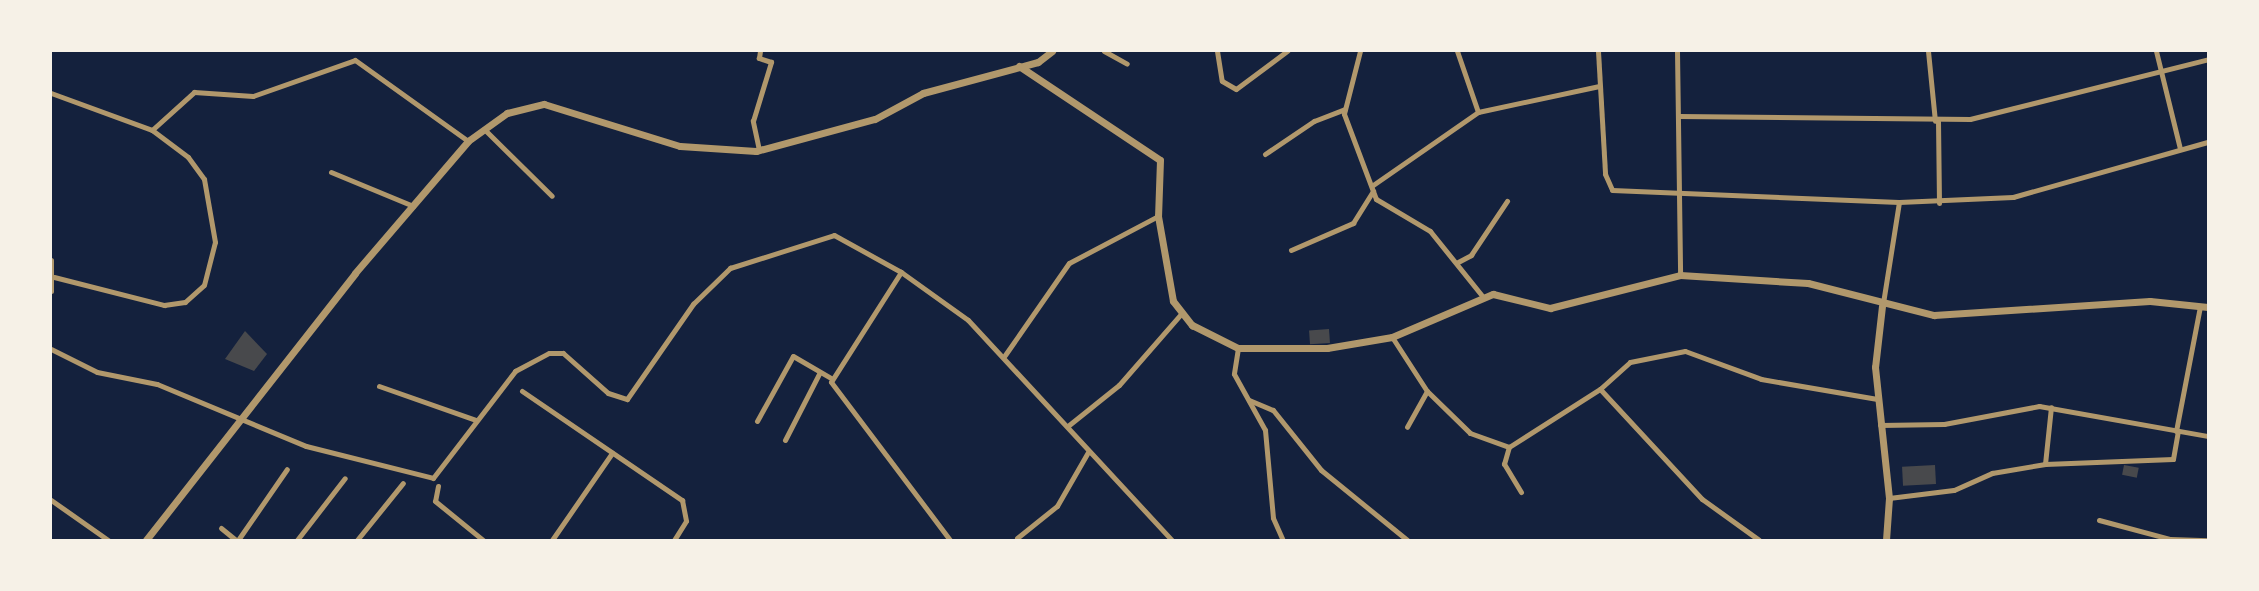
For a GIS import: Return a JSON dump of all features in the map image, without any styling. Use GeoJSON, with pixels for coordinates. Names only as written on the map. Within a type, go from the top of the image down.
{"type":"FeatureCollection","features":[{"type":"Feature","properties":{"kind":"street"},"geometry":{"type":"LineString","coordinates":[[759,150],[753,121],[771,62],[759,58],[760,51]]}},
{"type":"Feature","properties":{"kind":"street"},"geometry":{"type":"LineString","coordinates":[[146,540],[413,206],[468,141],[484,128],[534,103],[680,146],[759,150],[875,119],[923,93],[1020,66],[1052,51]]}},
{"type":"Feature","properties":{"kind":"street"},"geometry":{"type":"LineString","coordinates":[[1104,51],[1127,64]]}},
{"type":"Feature","properties":{"kind":"street"},"geometry":{"type":"LineString","coordinates":[[1217,51],[1222,80],[1236,89],[1287,51]]}},
{"type":"Feature","properties":{"kind":"street"},"geometry":{"type":"LineString","coordinates":[[1360,51],[1345,109],[1373,188],[1383,205],[1430,231],[1458,262],[1465,281],[1483,297]]}},
{"type":"Feature","properties":{"kind":"street"},"geometry":{"type":"LineString","coordinates":[[1457,51],[1478,112]]}},
{"type":"Feature","properties":{"kind":"street"},"geometry":{"type":"LineString","coordinates":[[1598,51],[1609,189],[1938,203],[2050,189],[2208,142]]}},
{"type":"Feature","properties":{"kind":"street"},"geometry":{"type":"LineString","coordinates":[[1677,51],[1679,275]]}},
{"type":"Feature","properties":{"kind":"street"},"geometry":{"type":"LineString","coordinates":[[1928,51],[1937,121],[1938,203]]}},
{"type":"Feature","properties":{"kind":"street"},"geometry":{"type":"LineString","coordinates":[[2156,51],[2157,72],[2180,149]]}},
{"type":"Feature","properties":{"kind":"street"},"geometry":{"type":"LineString","coordinates":[[1679,116],[1937,121],[1992,115],[2208,59]]}},
{"type":"Feature","properties":{"kind":"street"},"geometry":{"type":"LineString","coordinates":[[152,130],[194,92],[253,96],[355,60],[468,141]]}},
{"type":"Feature","properties":{"kind":"street"},"geometry":{"type":"LineString","coordinates":[[1020,66],[1154,152],[1163,171],[1158,216],[1180,315],[1238,348],[1327,348],[1392,337],[1483,297],[1506,295],[1549,309],[1679,275],[1792,280],[1882,306],[1968,316],[2114,303],[2204,307],[2173,459],[2045,464],[1992,473],[1954,490],[1889,498]]}},
{"type":"Feature","properties":{"kind":"street"},"geometry":{"type":"LineString","coordinates":[[1291,250],[1353,223],[1373,188],[1478,112],[1599,86]]}},
{"type":"Feature","properties":{"kind":"street"},"geometry":{"type":"LineString","coordinates":[[51,93],[152,130],[188,158],[204,179],[215,242],[204,285],[185,302],[164,306],[54,277]]}},
{"type":"Feature","properties":{"kind":"street"},"geometry":{"type":"LineString","coordinates":[[1265,155],[1314,121],[1345,109]]}},
{"type":"Feature","properties":{"kind":"street"},"geometry":{"type":"LineString","coordinates":[[484,128],[552,196]]}},
{"type":"Feature","properties":{"kind":"street"},"geometry":{"type":"LineString","coordinates":[[331,172],[413,206]]}},
{"type":"Feature","properties":{"kind":"street"},"geometry":{"type":"LineString","coordinates":[[1458,262],[1471,255],[1507,201]]}},
{"type":"Feature","properties":{"kind":"street"},"geometry":{"type":"LineString","coordinates":[[1886,540],[1889,498],[1877,398],[1882,306],[1899,202]]}},
{"type":"Feature","properties":{"kind":"street"},"geometry":{"type":"LineString","coordinates":[[1005,355],[1069,263],[1158,216]]}},
{"type":"Feature","properties":{"kind":"street"},"geometry":{"type":"LineString","coordinates":[[51,349],[116,379],[157,384],[306,446],[433,478],[509,376],[555,352],[616,398],[627,399],[693,304],[746,260],[834,235],[901,272],[1005,355],[1069,425],[1088,452],[1172,540]]}},
{"type":"Feature","properties":{"kind":"street"},"geometry":{"type":"LineString","coordinates":[[51,259],[54,277],[51,291]]}},
{"type":"Feature","properties":{"kind":"street"},"geometry":{"type":"LineString","coordinates":[[831,378],[901,272]]}},
{"type":"Feature","properties":{"kind":"street"},"geometry":{"type":"LineString","coordinates":[[1069,425],[1119,385],[1180,315]]}},
{"type":"Feature","properties":{"kind":"street"},"geometry":{"type":"LineString","coordinates":[[1392,337],[1427,391],[1470,433],[1509,447]]}},
{"type":"Feature","properties":{"kind":"street"},"geometry":{"type":"LineString","coordinates":[[1238,348],[1234,374],[1265,430],[1273,518],[1283,540]]}},
{"type":"Feature","properties":{"kind":"street"},"geometry":{"type":"LineString","coordinates":[[1521,492],[1504,464],[1509,447],[1600,389],[1630,362],[1685,351],[1761,380],[1877,398]]}},
{"type":"Feature","properties":{"kind":"street"},"geometry":{"type":"LineString","coordinates":[[757,421],[793,356],[831,378],[950,540]]}},
{"type":"Feature","properties":{"kind":"street"},"geometry":{"type":"LineString","coordinates":[[785,440],[820,372]]}},
{"type":"Feature","properties":{"kind":"street"},"geometry":{"type":"LineString","coordinates":[[380,386],[476,420]]}},
{"type":"Feature","properties":{"kind":"street"},"geometry":{"type":"LineString","coordinates":[[1600,389],[1702,499],[1759,540]]}},
{"type":"Feature","properties":{"kind":"street"},"geometry":{"type":"LineString","coordinates":[[522,391],[682,499],[686,522],[674,540]]}},
{"type":"Feature","properties":{"kind":"street"},"geometry":{"type":"LineString","coordinates":[[1407,427],[1427,391]]}},
{"type":"Feature","properties":{"kind":"street"},"geometry":{"type":"LineString","coordinates":[[1249,400],[1273,410],[1321,470],[1406,540]]}},
{"type":"Feature","properties":{"kind":"street"},"geometry":{"type":"LineString","coordinates":[[1880,425],[1944,424],[2051,407],[2208,436]]}},
{"type":"Feature","properties":{"kind":"street"},"geometry":{"type":"LineString","coordinates":[[2045,464],[2051,407]]}},
{"type":"Feature","properties":{"kind":"street"},"geometry":{"type":"LineString","coordinates":[[1017,538],[1060,502],[1088,452]]}},
{"type":"Feature","properties":{"kind":"street"},"geometry":{"type":"LineString","coordinates":[[552,540],[612,453]]}},
{"type":"Feature","properties":{"kind":"street"},"geometry":{"type":"LineString","coordinates":[[220,528],[237,540],[287,469]]}},
{"type":"Feature","properties":{"kind":"street"},"geometry":{"type":"LineString","coordinates":[[297,540],[345,478]]}},
{"type":"Feature","properties":{"kind":"street"},"geometry":{"type":"LineString","coordinates":[[357,540],[403,483]]}},
{"type":"Feature","properties":{"kind":"street"},"geometry":{"type":"LineString","coordinates":[[438,486],[435,501],[483,540]]}},
{"type":"Feature","properties":{"kind":"street"},"geometry":{"type":"LineString","coordinates":[[51,500],[108,540]]}},
{"type":"Feature","properties":{"kind":"street"},"geometry":{"type":"LineString","coordinates":[[2099,520],[2169,540],[2208,540]]}},
{"type":"Feature","properties":{"kind":"building"},"geometry":{"type":"Polygon","coordinates":[[[1329,329],[1330,343],[1310,344],[1309,330],[1329,329]]]}},
{"type":"Feature","properties":{"kind":"building"},"geometry":{"type":"Polygon","coordinates":[[[245,331],[267,354],[254,371],[225,359],[245,331]]]}},
{"type":"Feature","properties":{"kind":"building"},"geometry":{"type":"Polygon","coordinates":[[[1935,465],[1936,484],[1903,486],[1902,467],[1935,465]]]}},
{"type":"Feature","properties":{"kind":"building"},"geometry":{"type":"Polygon","coordinates":[[[2124,465],[2139,468],[2137,478],[2122,475],[2124,465]]]}}]}
